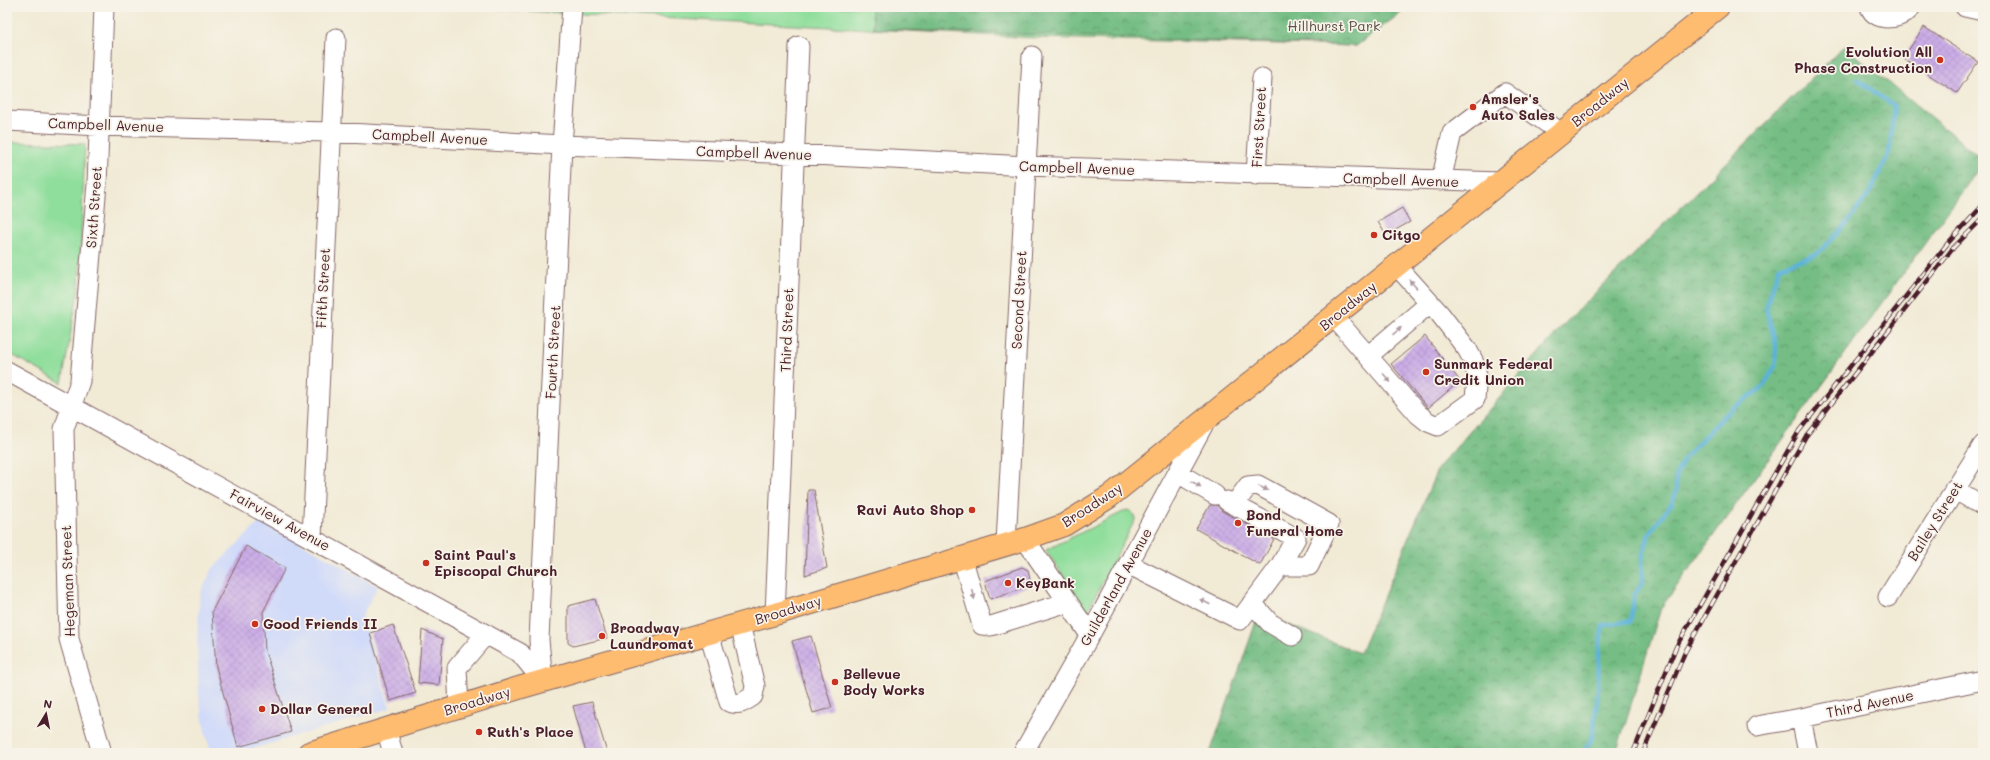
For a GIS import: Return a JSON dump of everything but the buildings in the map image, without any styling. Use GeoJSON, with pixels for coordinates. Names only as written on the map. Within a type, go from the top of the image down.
{"type":"FeatureCollection","features":[{"type":"Feature","properties":{"kind":"main road","name":"Broadway"},"geometry":{"type":"LineString","coordinates":[[309,753],[543,681],[775,614],[1064,525],[1109,497],[1718,7]]}},
{"type":"Feature","properties":{"kind":"street","name":"Sixth Street"},"geometry":{"type":"LineString","coordinates":[[72,406],[80,381],[97,184],[104,7]]}},
{"type":"Feature","properties":{"kind":"street"},"geometry":{"type":"LineString","coordinates":[[1870,7],[1871,11],[1878,17],[1888,18],[1900,16],[1911,7]]}},
{"type":"Feature","properties":{"kind":"street"},"geometry":{"type":"LineString","coordinates":[[1965,7],[1983,11]]}},
{"type":"Feature","properties":{"kind":"street","name":"Fourth Street"},"geometry":{"type":"LineString","coordinates":[[543,681],[539,640],[562,145],[571,15]]}},
{"type":"Feature","properties":{"kind":"street","name":"Fifth Street"},"geometry":{"type":"LineString","coordinates":[[312,537],[330,132],[336,38]]}},
{"type":"Feature","properties":{"kind":"street","name":"Third Street"},"geometry":{"type":"LineString","coordinates":[[775,614],[799,46]]}},
{"type":"Feature","properties":{"kind":"street","name":"Second Street"},"geometry":{"type":"LineString","coordinates":[[1016,541],[1027,166],[1032,56]]}},
{"type":"Feature","properties":{"kind":"street","name":"First Street"},"geometry":{"type":"LineString","coordinates":[[1256,176],[1262,78]]}},
{"type":"Feature","properties":{"kind":"street"},"geometry":{"type":"LineString","coordinates":[[1441,181],[1452,133],[1505,93],[1562,133]]}},
{"type":"Feature","properties":{"kind":"street","name":"Campbell Avenue"},"geometry":{"type":"LineString","coordinates":[[7,121],[99,126],[330,132],[562,145],[794,154],[1256,176],[1500,182]]}},
{"type":"Feature","properties":{"kind":"street"},"geometry":{"type":"LineString","coordinates":[[1334,317],[1418,414],[1428,422],[1438,426],[1475,399],[1477,376],[1473,360],[1467,349],[1430,303],[1397,266]]}},
{"type":"Feature","properties":{"kind":"street"},"geometry":{"type":"LineString","coordinates":[[1368,356],[1430,303]]}},
{"type":"Feature","properties":{"kind":"street","name":"Fairview Avenue"},"geometry":{"type":"LineString","coordinates":[[7,371],[312,537],[520,653],[543,681]]}},
{"type":"Feature","properties":{"kind":"street","name":"Hegeman Street"},"geometry":{"type":"LineString","coordinates":[[72,406],[64,429],[69,639],[102,753]]}},
{"type":"Feature","properties":{"kind":"street","name":"Guilderland Avenue"},"geometry":{"type":"LineString","coordinates":[[1023,753],[1090,635],[1206,420]]}},
{"type":"Feature","properties":{"kind":"street","name":"Bailey Street"},"geometry":{"type":"LineString","coordinates":[[1888,597],[1954,489],[1983,445]]}},
{"type":"Feature","properties":{"kind":"street"},"geometry":{"type":"LineString","coordinates":[[1178,473],[1296,538]]}},
{"type":"Feature","properties":{"kind":"street"},"geometry":{"type":"LineString","coordinates":[[1225,500],[1248,486],[1258,485],[1329,524],[1309,566],[1280,566]]}},
{"type":"Feature","properties":{"kind":"street"},"geometry":{"type":"LineString","coordinates":[[1954,489],[1983,506]]}},
{"type":"Feature","properties":{"kind":"street"},"geometry":{"type":"LineString","coordinates":[[1128,564],[1240,620],[1280,566],[1310,514]]}},
{"type":"Feature","properties":{"kind":"street"},"geometry":{"type":"LineString","coordinates":[[1016,541],[1068,602],[1090,635]]}},
{"type":"Feature","properties":{"kind":"street"},"geometry":{"type":"LineString","coordinates":[[962,557],[982,625],[991,626],[1068,602]]}},
{"type":"Feature","properties":{"kind":"street"},"geometry":{"type":"LineString","coordinates":[[1252,603],[1270,623],[1292,636]]}},
{"type":"Feature","properties":{"kind":"street"},"geometry":{"type":"LineString","coordinates":[[709,633],[729,702],[735,704],[744,703],[753,696],[755,686],[740,624]]}},
{"type":"Feature","properties":{"kind":"street"},"geometry":{"type":"LineString","coordinates":[[459,707],[457,668],[486,634]]}},
{"type":"Feature","properties":{"kind":"street","name":"Third Avenue"},"geometry":{"type":"LineString","coordinates":[[1757,726],[1983,680]]}},
{"type":"Feature","properties":{"kind":"street"},"geometry":{"type":"LineString","coordinates":[[1801,718],[1808,753]]}},
{"type":"Feature","properties":{"kind":"street"},"geometry":{"type":"LineString","coordinates":[[386,729],[393,753]]}},
{"type":"Feature","properties":{"kind":"shaded area"},"geometry":{"type":"Polygon","coordinates":[[[261,521],[378,586],[362,616],[390,708],[238,753],[212,753],[205,732],[199,696],[197,638],[200,594],[213,568],[261,521]]]}},
{"type":"Feature","properties":{"kind":"green space","name":"Hillhurst Park"},"geometry":{"type":"Polygon","coordinates":[[[450,7],[1409,7],[1356,46],[1040,38],[450,7]]]}},
{"type":"Feature","properties":{"kind":"green space","name":"Hillhurst Park"},"geometry":{"type":"Polygon","coordinates":[[[871,7],[1409,7],[1356,46],[874,29],[871,7]]]}},
{"type":"Feature","properties":{"kind":"green space"},"geometry":{"type":"Polygon","coordinates":[[[1844,46],[1983,160],[1983,163],[1661,608],[1616,753],[1210,753],[1259,613],[1360,653],[1438,468],[1565,323],[1844,46]]]}},
{"type":"Feature","properties":{"kind":"green space"},"geometry":{"type":"Polygon","coordinates":[[[7,142],[85,144],[79,286],[62,383],[7,352],[7,142]]]}},
{"type":"Feature","properties":{"kind":"green space"},"geometry":{"type":"Polygon","coordinates":[[[1127,510],[1132,512],[1136,518],[1087,612],[1046,550],[1127,510]]]}},
{"type":"Feature","properties":{"kind":"waterway"},"geometry":{"type":"LineString","coordinates":[[1583,753],[1593,736],[1598,691],[1599,648],[1603,625],[1631,621],[1634,595],[1643,583],[1642,558],[1649,534],[1672,503],[1676,491],[1676,475],[1685,457],[1729,411],[1763,387],[1775,366],[1776,346],[1766,308],[1779,267],[1817,254],[1848,222],[1869,194],[1889,153],[1894,106],[1858,80]]}},
{"type":"Feature","properties":{"kind":"railway"},"geometry":{"type":"LineString","coordinates":[[1633,753],[1676,647],[1799,431],[1948,243],[1983,205]]}},
{"type":"Feature","properties":{"kind":"railway"},"geometry":{"type":"LineString","coordinates":[[1643,753],[1685,652],[1806,436],[1954,247],[1983,218]]}},
{"type":"Feature","properties":{"kind":"place","name":"Evolution All Phase Construction"},"geometry":{"type":"Point","coordinates":[1940,60]}},
{"type":"Feature","properties":{"kind":"place","name":"Amsler's Auto Sales"},"geometry":{"type":"Point","coordinates":[1473,107]}},
{"type":"Feature","properties":{"kind":"place","name":"Citgo"},"geometry":{"type":"Point","coordinates":[1374,235]}},
{"type":"Feature","properties":{"kind":"place","name":"Sunmark Federal Credit Union"},"geometry":{"type":"Point","coordinates":[1426,372]}},
{"type":"Feature","properties":{"kind":"place","name":"Ravi Auto Shop"},"geometry":{"type":"Point","coordinates":[972,510]}},
{"type":"Feature","properties":{"kind":"place","name":"Bond Funeral Home"},"geometry":{"type":"Point","coordinates":[1238,523]}},
{"type":"Feature","properties":{"kind":"place","name":"Saint Paul's Episcopal Church"},"geometry":{"type":"Point","coordinates":[426,563]}},
{"type":"Feature","properties":{"kind":"place","name":"KeyBank"},"geometry":{"type":"Point","coordinates":[1008,583]}},
{"type":"Feature","properties":{"kind":"place","name":"Good Friends II"},"geometry":{"type":"Point","coordinates":[255,624]}},
{"type":"Feature","properties":{"kind":"place","name":"Broadway Laundromat"},"geometry":{"type":"Point","coordinates":[602,636]}},
{"type":"Feature","properties":{"kind":"place","name":"Bellevue Body Works"},"geometry":{"type":"Point","coordinates":[835,682]}},
{"type":"Feature","properties":{"kind":"place","name":"Dollar General"},"geometry":{"type":"Point","coordinates":[262,709]}},
{"type":"Feature","properties":{"kind":"place","name":"Ruth's Place"},"geometry":{"type":"Point","coordinates":[479,732]}}]}
